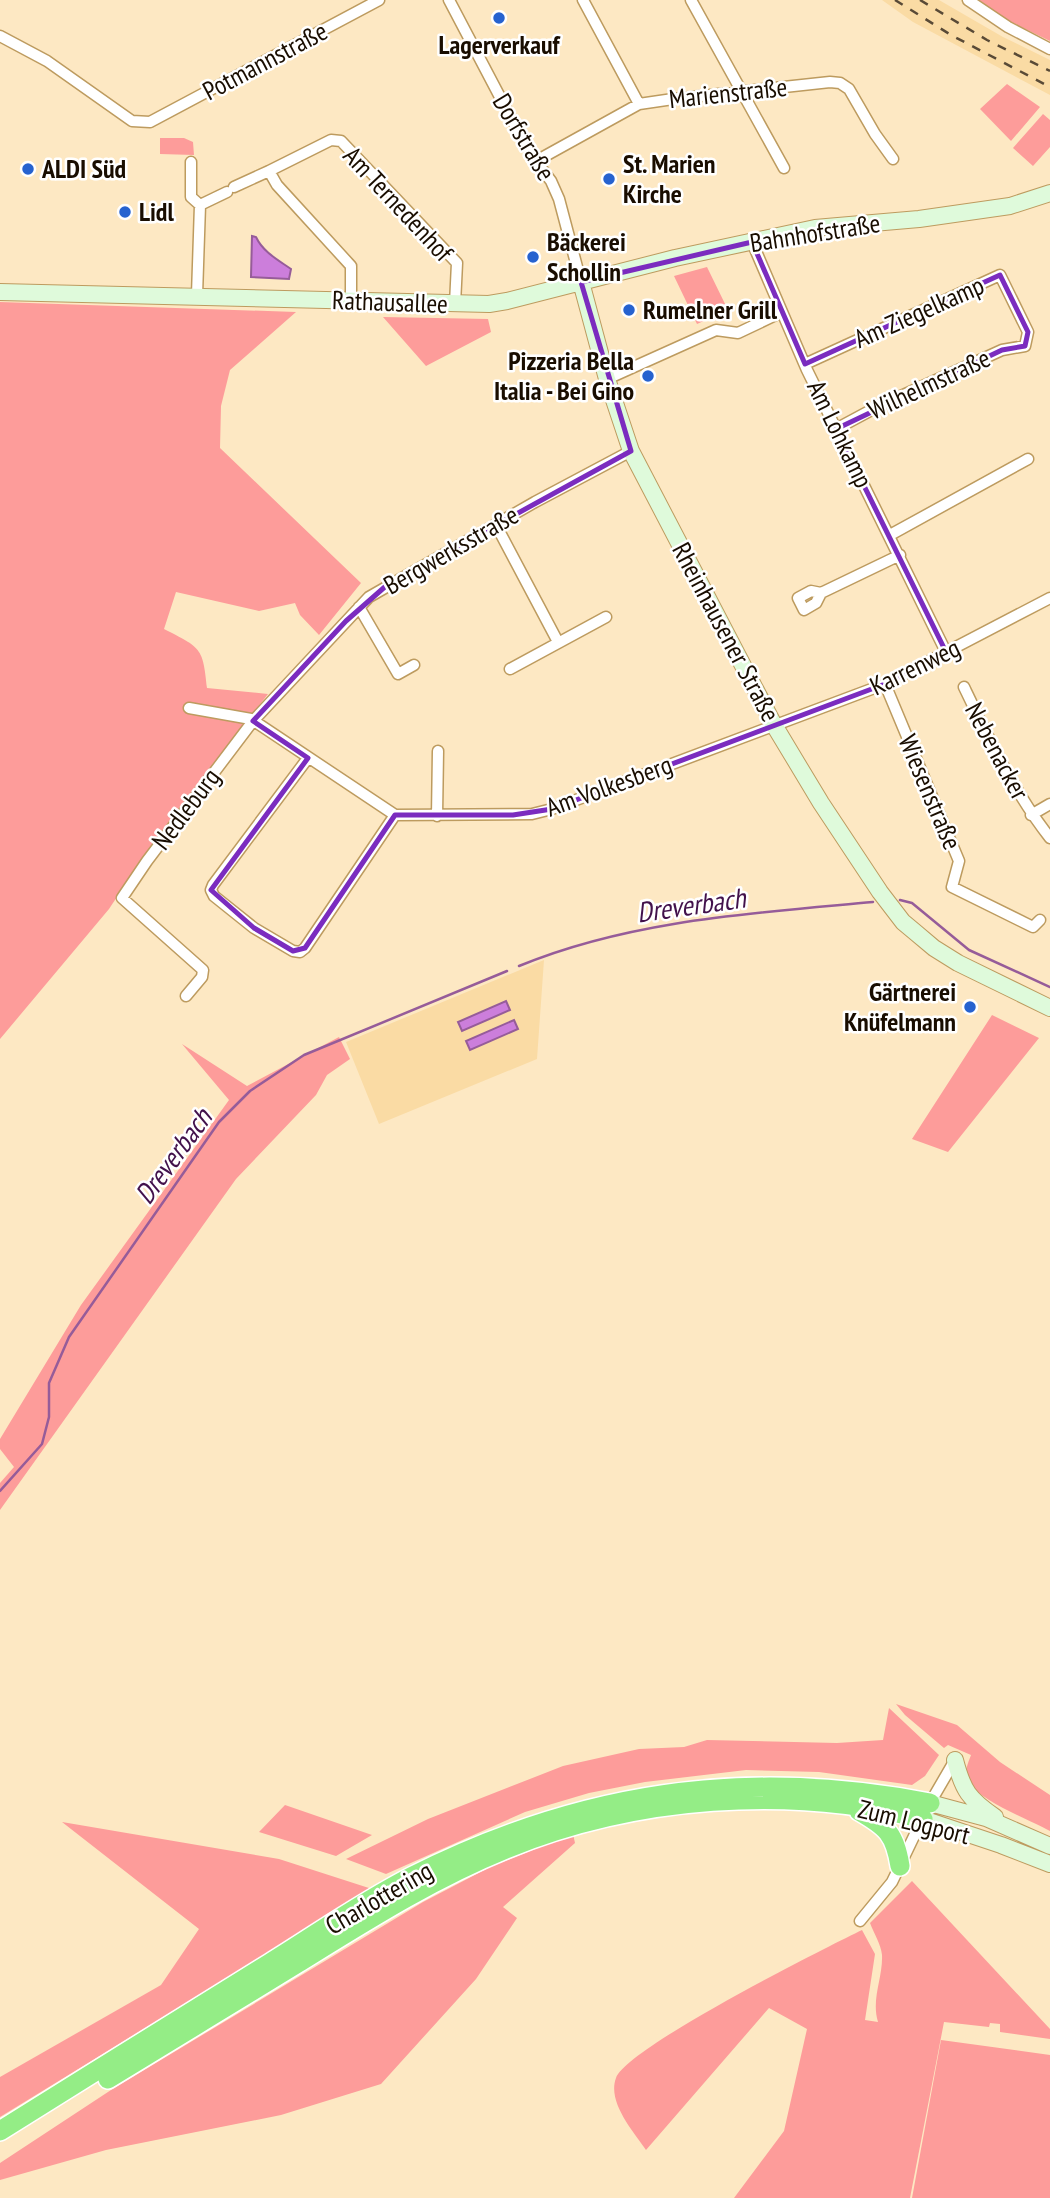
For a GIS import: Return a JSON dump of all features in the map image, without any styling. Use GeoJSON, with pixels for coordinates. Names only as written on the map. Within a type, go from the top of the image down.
{"type":"FeatureCollection","features":[{"type":"Feature","properties":{"kind":"highway","name":"Zum Logport"},"geometry":{"type":"LineString","coordinates":[[802,1786],[864,1791],[926,1811]]}},
{"type":"Feature","properties":{"kind":"highway","name":"Charlottering"},"geometry":{"type":"LineString","coordinates":[[0,2131],[407,1879],[456,1855],[503,1835],[601,1805],[674,1792],[802,1786]]}},
{"type":"Feature","properties":{"kind":"highway","name":"Zum Logport"},"geometry":{"type":"LineString","coordinates":[[773,1800],[926,1811]]}},
{"type":"Feature","properties":{"kind":"highway","name":"Charlottering"},"geometry":{"type":"LineString","coordinates":[[0,2146],[410,1894],[464,1867],[532,1839],[608,1818],[673,1806],[773,1800]]}},
{"type":"Feature","properties":{"kind":"highway"},"geometry":{"type":"LineString","coordinates":[[849,1805],[883,1825],[890,1833],[897,1845],[900,1866]]}},
{"type":"Feature","properties":{"kind":"main road","name":"Bahnhofstraße"},"geometry":{"type":"LineString","coordinates":[[581,282],[675,258],[815,228],[919,219],[1010,206],[1050,193]]}},
{"type":"Feature","properties":{"kind":"main road","name":"Rathausallee"},"geometry":{"type":"LineString","coordinates":[[0,292],[489,304],[581,282]]}},
{"type":"Feature","properties":{"kind":"main road","name":"Rheinhausener Straße"},"geometry":{"type":"LineString","coordinates":[[581,282],[607,379],[631,451],[774,725],[821,803],[903,922],[934,948],[986,978],[1050,1008]]}},
{"type":"Feature","properties":{"kind":"main road"},"geometry":{"type":"LineString","coordinates":[[955,1760],[964,1790],[974,1802],[1011,1829]]}},
{"type":"Feature","properties":{"kind":"main road","name":"Zum Logport"},"geometry":{"type":"LineString","coordinates":[[926,1811],[986,1818],[1050,1846]]}},
{"type":"Feature","properties":{"kind":"main road","name":"Zum Logport"},"geometry":{"type":"LineString","coordinates":[[926,1811],[1050,1864]]}},
{"type":"Feature","properties":{"kind":"street","name":"Potmannstraße"},"geometry":{"type":"LineString","coordinates":[[0,36],[47,61],[132,121],[150,122],[379,0]]}},
{"type":"Feature","properties":{"kind":"street","name":"Dorfstraße"},"geometry":{"type":"LineString","coordinates":[[450,0],[511,118],[551,181],[559,199],[581,282]]}},
{"type":"Feature","properties":{"kind":"street"},"geometry":{"type":"LineString","coordinates":[[583,0],[639,104]]}},
{"type":"Feature","properties":{"kind":"street"},"geometry":{"type":"LineString","coordinates":[[691,0],[785,167]]}},
{"type":"Feature","properties":{"kind":"street"},"geometry":{"type":"LineString","coordinates":[[968,0],[1007,27],[1050,49]]}},
{"type":"Feature","properties":{"kind":"street","name":"Marienstraße"},"geometry":{"type":"LineString","coordinates":[[536,161],[639,104],[840,83],[849,89],[893,159]]}},
{"type":"Feature","properties":{"kind":"street","name":"Am Ternedenhof"},"geometry":{"type":"LineString","coordinates":[[200,205],[331,140],[341,141],[457,263],[455,304]]}},
{"type":"Feature","properties":{"kind":"street"},"geometry":{"type":"LineString","coordinates":[[191,162],[191,197],[200,205],[197,296]]}},
{"type":"Feature","properties":{"kind":"street"},"geometry":{"type":"LineString","coordinates":[[269,171],[277,185],[351,266],[351,300]]}},
{"type":"Feature","properties":{"kind":"street","name":"Am Lohkamp"},"geometry":{"type":"LineString","coordinates":[[752,242],[805,364],[946,652]]}},
{"type":"Feature","properties":{"kind":"street","name":"Am Ziegelkamp"},"geometry":{"type":"LineString","coordinates":[[805,364],[1000,275],[1028,332],[1025,346]]}},
{"type":"Feature","properties":{"kind":"street"},"geometry":{"type":"LineString","coordinates":[[607,379],[716,330],[738,333],[782,312]]}},
{"type":"Feature","properties":{"kind":"street","name":"Wilhelmstraße"},"geometry":{"type":"LineString","coordinates":[[836,429],[877,407],[1002,350],[1025,346]]}},
{"type":"Feature","properties":{"kind":"street","name":"Bergwerksstraße"},"geometry":{"type":"LineString","coordinates":[[414,665],[398,674],[359,607],[387,585],[631,451]]}},
{"type":"Feature","properties":{"kind":"street"},"geometry":{"type":"LineString","coordinates":[[890,535],[1028,460]]}},
{"type":"Feature","properties":{"kind":"street"},"geometry":{"type":"LineString","coordinates":[[496,525],[558,642]]}},
{"type":"Feature","properties":{"kind":"street"},"geometry":{"type":"LineString","coordinates":[[821,593],[900,555]]}},
{"type":"Feature","properties":{"kind":"street","name":"Karrenweg"},"geometry":{"type":"LineString","coordinates":[[774,725],[885,684],[1050,598]]}},
{"type":"Feature","properties":{"kind":"street","name":"Nedleburg"},"geometry":{"type":"LineString","coordinates":[[186,996],[202,977],[203,970],[122,898],[146,861],[253,721],[359,607]]}},
{"type":"Feature","properties":{"kind":"street"},"geometry":{"type":"LineString","coordinates":[[510,669],[606,617]]}},
{"type":"Feature","properties":{"kind":"street","name":"Wiesenstraße"},"geometry":{"type":"LineString","coordinates":[[885,684],[959,861],[952,887],[1033,927],[1040,920]]}},
{"type":"Feature","properties":{"kind":"street","name":"Nebenacker"},"geometry":{"type":"LineString","coordinates":[[964,687],[993,747],[1031,815],[1050,838]]}},
{"type":"Feature","properties":{"kind":"street"},"geometry":{"type":"LineString","coordinates":[[189,708],[253,721],[395,815],[300,952],[293,951],[254,928],[214,896],[211,890],[308,758]]}},
{"type":"Feature","properties":{"kind":"street","name":"Am Volkesberg"},"geometry":{"type":"LineString","coordinates":[[395,815],[513,815],[552,809],[774,725]]}},
{"type":"Feature","properties":{"kind":"street"},"geometry":{"type":"LineString","coordinates":[[437,816],[438,751]]}},
{"type":"Feature","properties":{"kind":"street"},"geometry":{"type":"LineString","coordinates":[[1031,815],[1050,804]]}},
{"type":"Feature","properties":{"kind":"street"},"geometry":{"type":"LineString","coordinates":[[860,1921],[892,1882],[926,1811],[955,1760]]}},
{"type":"Feature","properties":{"kind":"highlighted area"},"geometry":{"type":"Polygon","coordinates":[[[752,242],[805,364],[1000,275],[1028,332],[1025,346],[1002,350],[836,429],[946,652],[885,684],[552,809],[513,815],[395,815],[305,948],[293,951],[254,928],[211,890],[308,758],[253,721],[346,621],[387,585],[631,451],[581,282],[752,242]]]}},
{"type":"Feature","properties":{"kind":"shaded area"},"geometry":{"type":"Polygon","coordinates":[[[882,0],[939,0],[1003,37],[1050,60],[1050,95],[913,22],[882,0]]]}},
{"type":"Feature","properties":{"kind":"shaded area"},"geometry":{"type":"Polygon","coordinates":[[[979,0],[1050,0],[1050,41],[1005,19],[979,0]]]}},
{"type":"Feature","properties":{"kind":"shaded area"},"geometry":{"type":"Polygon","coordinates":[[[1007,84],[1040,107],[1011,141],[980,109],[1007,84]]]}},
{"type":"Feature","properties":{"kind":"shaded area"},"geometry":{"type":"Polygon","coordinates":[[[1043,114],[1050,120],[1050,147],[1033,166],[1013,148],[1043,114]]]}},
{"type":"Feature","properties":{"kind":"shaded area"},"geometry":{"type":"Polygon","coordinates":[[[160,138],[184,138],[193,142],[194,155],[160,154],[160,138]]]}},
{"type":"Feature","properties":{"kind":"shaded area"},"geometry":{"type":"Polygon","coordinates":[[[252,236],[256,237],[271,255],[291,269],[289,279],[251,277],[252,236]]]}},
{"type":"Feature","properties":{"kind":"shaded area"},"geometry":{"type":"Polygon","coordinates":[[[707,267],[728,310],[697,324],[674,276],[707,267]]]}},
{"type":"Feature","properties":{"kind":"shaded area"},"geometry":{"type":"Polygon","coordinates":[[[0,302],[296,312],[230,370],[221,406],[220,448],[361,583],[319,635],[300,615],[295,603],[259,611],[176,592],[164,629],[186,640],[198,650],[204,664],[207,688],[268,694],[148,850],[109,909],[0,1039],[0,302]]]}},
{"type":"Feature","properties":{"kind":"shaded area"},"geometry":{"type":"Polygon","coordinates":[[[383,317],[488,319],[491,332],[426,366],[383,317]]]}},
{"type":"Feature","properties":{"kind":"shaded area"},"geometry":{"type":"Polygon","coordinates":[[[544,960],[537,1059],[379,1124],[346,1042],[544,960]]]}},
{"type":"Feature","properties":{"kind":"shaded area"},"geometry":{"type":"Polygon","coordinates":[[[506,1001],[510,1010],[462,1031],[458,1022],[506,1001]]]}},
{"type":"Feature","properties":{"kind":"shaded area"},"geometry":{"type":"Polygon","coordinates":[[[992,1015],[1039,1038],[948,1152],[912,1139],[992,1015]]]}},
{"type":"Feature","properties":{"kind":"shaded area"},"geometry":{"type":"Polygon","coordinates":[[[514,1020],[518,1029],[470,1050],[466,1041],[514,1020]]]}},
{"type":"Feature","properties":{"kind":"shaded area"},"geometry":{"type":"Polygon","coordinates":[[[339,1037],[350,1059],[327,1075],[316,1095],[236,1179],[0,1510],[0,1483],[14,1467],[0,1449],[0,1439],[81,1305],[229,1100],[182,1044],[247,1086],[339,1037]]]}},
{"type":"Feature","properties":{"kind":"shaded area"},"geometry":{"type":"Polygon","coordinates":[[[896,1704],[957,1725],[1000,1762],[1050,1795],[1050,1831],[994,1803],[975,1789],[966,1776],[971,1755],[948,1745],[944,1748],[896,1704]]]}},
{"type":"Feature","properties":{"kind":"shaded area"},"geometry":{"type":"Polygon","coordinates":[[[889,1708],[939,1755],[925,1776],[912,1785],[819,1772],[746,1770],[645,1782],[589,1793],[525,1812],[386,1874],[346,1859],[428,1819],[563,1766],[639,1749],[684,1747],[707,1740],[837,1743],[883,1740],[889,1708]]]}},
{"type":"Feature","properties":{"kind":"shaded area"},"geometry":{"type":"Polygon","coordinates":[[[285,1805],[372,1835],[336,1856],[259,1832],[285,1805]]]}},
{"type":"Feature","properties":{"kind":"shaded area"},"geometry":{"type":"Polygon","coordinates":[[[62,1822],[279,1859],[372,1889],[0,2117],[0,2077],[161,1985],[199,1929],[62,1822]]]}},
{"type":"Feature","properties":{"kind":"shaded area"},"geometry":{"type":"Polygon","coordinates":[[[573,1834],[575,1843],[503,1907],[517,1918],[476,1979],[381,2084],[281,2115],[106,2150],[0,2180],[0,2163],[111,2090],[423,1902],[492,1866],[573,1834]]]}},
{"type":"Feature","properties":{"kind":"shaded area"},"geometry":{"type":"Polygon","coordinates":[[[912,1881],[1050,2029],[1050,2039],[1000,2032],[1000,2024],[990,2023],[989,2027],[944,2022],[910,2198],[734,2198],[784,2131],[807,2029],[769,2008],[646,2150],[628,2125],[615,2097],[616,2078],[628,2064],[653,2045],[728,2000],[862,1930],[875,1954],[865,2020],[878,2022],[876,1997],[882,1955],[870,1923],[912,1881]]]}},
{"type":"Feature","properties":{"kind":"shaded area"},"geometry":{"type":"Polygon","coordinates":[[[941,2040],[1050,2055],[1050,2198],[912,2198],[941,2040]]]}},
{"type":"Feature","properties":{"kind":"waterway","name":"Dreverbach"},"geometry":{"type":"LineString","coordinates":[[900,900],[912,903],[969,950],[1050,987]]}},
{"type":"Feature","properties":{"kind":"waterway","name":"Dreverbach"},"geometry":{"type":"LineString","coordinates":[[519,966],[561,950],[648,928],[738,915],[873,902]]}},
{"type":"Feature","properties":{"kind":"waterway","name":"Dreverbach"},"geometry":{"type":"LineString","coordinates":[[0,1491],[42,1444],[49,1417],[49,1383],[69,1337],[219,1122],[250,1091],[304,1055],[507,971]]}},
{"type":"Feature","properties":{"kind":"railway"},"geometry":{"type":"LineString","coordinates":[[895,0],[951,35],[1050,87]]}},
{"type":"Feature","properties":{"kind":"railway"},"geometry":{"type":"LineString","coordinates":[[920,0],[987,40],[1050,71]]}},
{"type":"Feature","properties":{"kind":"place","name":"Lagerverkauf"},"geometry":{"type":"Point","coordinates":[499,18]}},
{"type":"Feature","properties":{"kind":"place","name":"ALDI Süd"},"geometry":{"type":"Point","coordinates":[28,169]}},
{"type":"Feature","properties":{"kind":"place","name":"St. Marien Kirche"},"geometry":{"type":"Point","coordinates":[609,179]}},
{"type":"Feature","properties":{"kind":"place","name":"Lidl"},"geometry":{"type":"Point","coordinates":[125,212]}},
{"type":"Feature","properties":{"kind":"place","name":"Bäckerei Schollin"},"geometry":{"type":"Point","coordinates":[533,257]}},
{"type":"Feature","properties":{"kind":"place","name":"Rumelner Grill"},"geometry":{"type":"Point","coordinates":[629,310]}},
{"type":"Feature","properties":{"kind":"place","name":"Pizzeria Bella Italia - Bei Gino"},"geometry":{"type":"Point","coordinates":[648,376]}},
{"type":"Feature","properties":{"kind":"place","name":"Gärtnerei Knüfelmann"},"geometry":{"type":"Point","coordinates":[970,1007]}}]}
